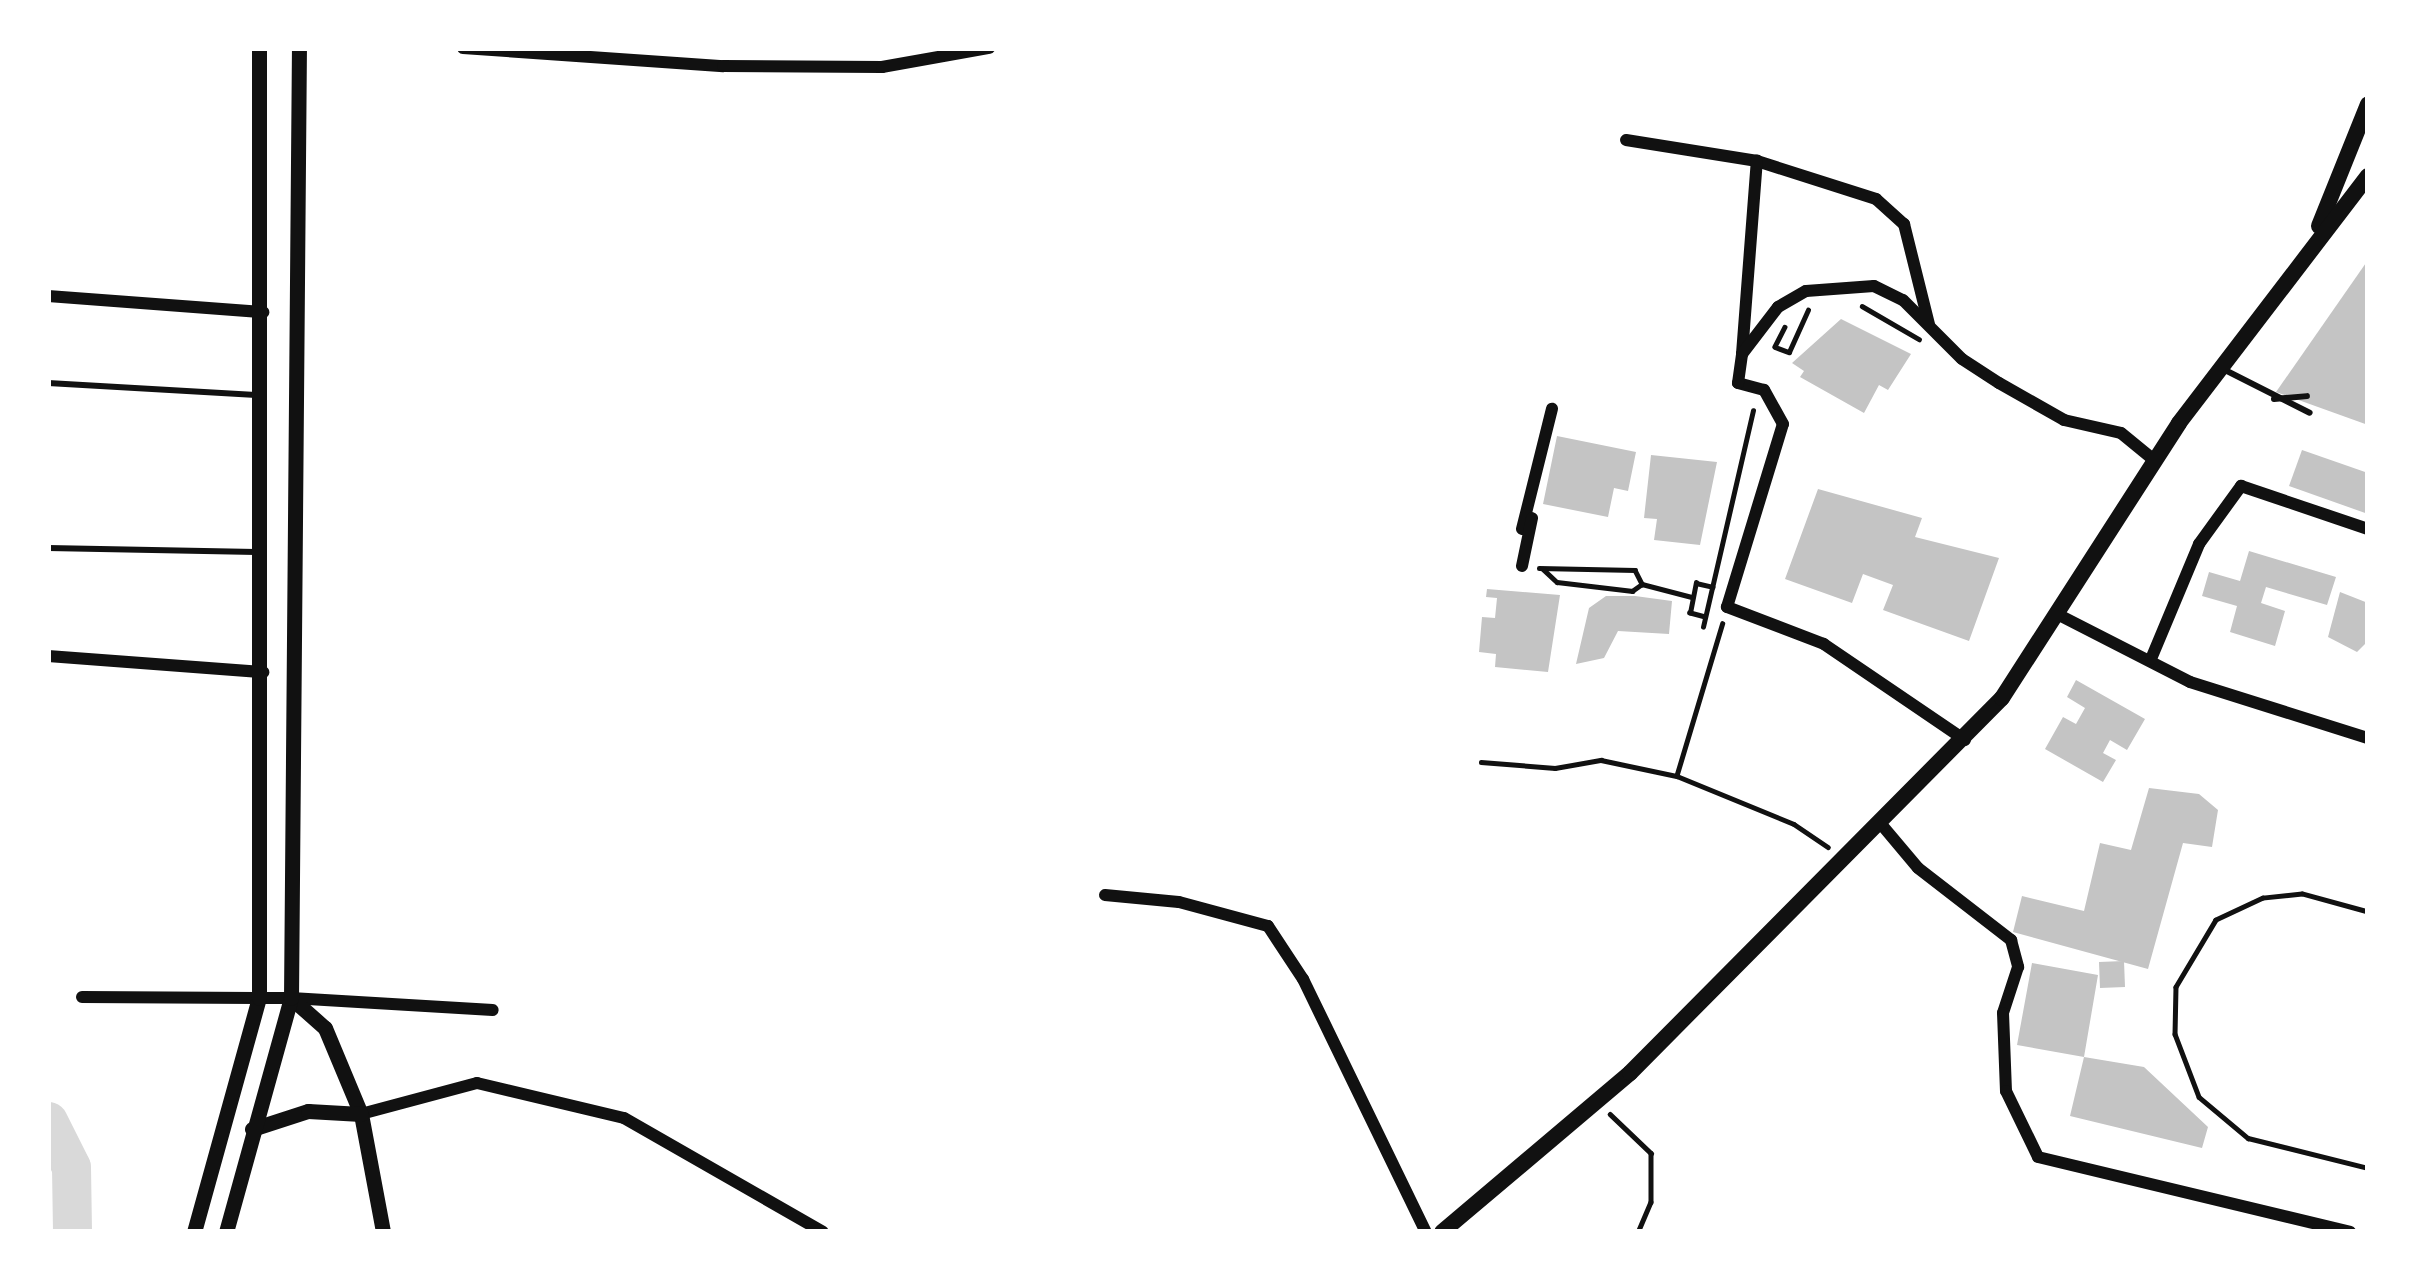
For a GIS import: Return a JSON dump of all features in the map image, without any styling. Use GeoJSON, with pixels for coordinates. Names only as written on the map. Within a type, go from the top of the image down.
{"type":"FeatureCollection","features":[{"type":"Feature","properties":{"kind":"main road"},"geometry":{"type":"LineString","coordinates":[[2308,253],[2368,104]]}},
{"type":"Feature","properties":{"kind":"main road"},"geometry":{"type":"LineString","coordinates":[[1442,1232],[1598,1102],[1965,740],[2059,615],[2154,460],[2220,367],[2368,176]]}},
{"type":"Feature","properties":{"kind":"street"},"geometry":{"type":"LineString","coordinates":[[194,1232],[260,998],[260,48]]}},
{"type":"Feature","properties":{"kind":"street"},"geometry":{"type":"LineString","coordinates":[[226,1232],[292,998],[299,48]]}},
{"type":"Feature","properties":{"kind":"street"},"geometry":{"type":"LineString","coordinates":[[464,48],[723,66],[989,48]]}},
{"type":"Feature","properties":{"kind":"street"},"geometry":{"type":"LineString","coordinates":[[1626,140],[1756,161],[1849,186],[1891,210],[1904,224],[1930,325]]}},
{"type":"Feature","properties":{"kind":"street"},"geometry":{"type":"LineString","coordinates":[[1756,161],[1738,382],[1764,391],[1783,424],[1727,607],[1824,644],[1965,740]]}},
{"type":"Feature","properties":{"kind":"street"},"geometry":{"type":"LineString","coordinates":[[1742,354],[1778,308],[1824,289],[1874,286],[2000,383],[2064,420],[2121,433],[2154,460]]}},
{"type":"Feature","properties":{"kind":"street"},"geometry":{"type":"LineString","coordinates":[[48,296],[296,311]]}},
{"type":"Feature","properties":{"kind":"street"},"geometry":{"type":"LineString","coordinates":[[1522,566],[1552,409]]}},
{"type":"Feature","properties":{"kind":"street"},"geometry":{"type":"LineString","coordinates":[[1522,529],[1536,481]]}},
{"type":"Feature","properties":{"kind":"street"},"geometry":{"type":"LineString","coordinates":[[2151,659],[2199,544],[2241,486],[2368,529]]}},
{"type":"Feature","properties":{"kind":"street"},"geometry":{"type":"LineString","coordinates":[[263,553],[294,552]]}},
{"type":"Feature","properties":{"kind":"street"},"geometry":{"type":"LineString","coordinates":[[2059,615],[2190,682],[2368,738]]}},
{"type":"Feature","properties":{"kind":"street"},"geometry":{"type":"LineString","coordinates":[[48,656],[293,674]]}},
{"type":"Feature","properties":{"kind":"street"},"geometry":{"type":"LineString","coordinates":[[1881,824],[1918,868],[2011,940],[2018,967],[2003,1013],[2006,1091],[2038,1157],[2350,1232]]}},
{"type":"Feature","properties":{"kind":"street"},"geometry":{"type":"LineString","coordinates":[[1105,895],[1179,902],[1268,926],[1303,979],[1426,1232]]}},
{"type":"Feature","properties":{"kind":"street"},"geometry":{"type":"LineString","coordinates":[[82,997],[292,998],[493,1010]]}},
{"type":"Feature","properties":{"kind":"street"},"geometry":{"type":"LineString","coordinates":[[292,998],[326,1028],[361,1114],[383,1232]]}},
{"type":"Feature","properties":{"kind":"street"},"geometry":{"type":"LineString","coordinates":[[252,1129],[308,1111],[361,1114],[477,1083],[624,1118],[824,1232]]}},
{"type":"Feature","properties":{"kind":"lane"},"geometry":{"type":"LineString","coordinates":[[2220,367],[2270,399],[2310,413]]}},
{"type":"Feature","properties":{"kind":"lane"},"geometry":{"type":"LineString","coordinates":[[48,383],[262,395]]}},
{"type":"Feature","properties":{"kind":"lane"},"geometry":{"type":"LineString","coordinates":[[2270,399],[2307,396]]}},
{"type":"Feature","properties":{"kind":"lane"},"geometry":{"type":"LineString","coordinates":[[48,548],[263,553]]}},
{"type":"Feature","properties":{"kind":"path"},"geometry":{"type":"LineString","coordinates":[[1854,305],[1869,306],[1917,343],[1930,325]]}},
{"type":"Feature","properties":{"kind":"path"},"geometry":{"type":"LineString","coordinates":[[1808,310],[1789,352],[1775,346],[1789,321],[1808,310],[1823,307]]}},
{"type":"Feature","properties":{"kind":"path"},"geometry":{"type":"LineString","coordinates":[[1703,627],[1753,412]]}},
{"type":"Feature","properties":{"kind":"path"},"geometry":{"type":"LineString","coordinates":[[1522,566],[1635,570],[1642,584],[1692,598]]}},
{"type":"Feature","properties":{"kind":"path"},"geometry":{"type":"LineString","coordinates":[[1543,569],[1557,582],[1632,591],[1642,584]]}},
{"type":"Feature","properties":{"kind":"path"},"geometry":{"type":"LineString","coordinates":[[1705,617],[1690,613],[1696,583],[1713,587]]}},
{"type":"Feature","properties":{"kind":"path"},"geometry":{"type":"LineString","coordinates":[[1677,776],[1727,607]]}},
{"type":"Feature","properties":{"kind":"path"},"geometry":{"type":"LineString","coordinates":[[1481,762],[1555,769],[1601,760],[1677,776],[1794,824],[1843,862]]}},
{"type":"Feature","properties":{"kind":"path"},"geometry":{"type":"LineString","coordinates":[[2368,912],[2302,894],[2263,898],[2216,920],[2176,987],[2174,1034],[2199,1096],[2248,1138],[2368,1168]]}},
{"type":"Feature","properties":{"kind":"path"},"geometry":{"type":"LineString","coordinates":[[1598,1102],[1651,1153],[1651,1202],[1638,1232]]}},
{"type":"Feature","properties":{"kind":"building"},"geometry":{"type":"Polygon","coordinates":[[[2368,260],[2368,425],[2276,392],[2368,260]]]}},
{"type":"Feature","properties":{"kind":"building"},"geometry":{"type":"Polygon","coordinates":[[[1841,319],[1911,354],[1888,390],[1879,385],[1864,413],[1800,377],[1804,371],[1792,363],[1841,319]]]}},
{"type":"Feature","properties":{"kind":"building"},"geometry":{"type":"Polygon","coordinates":[[[1557,436],[1636,452],[1628,491],[1614,488],[1608,517],[1543,504],[1557,436]]]}},
{"type":"Feature","properties":{"kind":"building"},"geometry":{"type":"Polygon","coordinates":[[[2302,450],[2368,473],[2368,514],[2289,486],[2302,450]]]}},
{"type":"Feature","properties":{"kind":"building"},"geometry":{"type":"Polygon","coordinates":[[[1651,455],[1717,462],[1700,545],[1654,540],[1657,519],[1644,518],[1651,455]]]}},
{"type":"Feature","properties":{"kind":"building"},"geometry":{"type":"Polygon","coordinates":[[[1818,489],[1922,518],[1915,537],[1999,558],[1969,641],[1883,610],[1893,585],[1863,574],[1852,603],[1785,579],[1818,489]]]}},
{"type":"Feature","properties":{"kind":"building"},"geometry":{"type":"Polygon","coordinates":[[[2249,551],[2336,577],[2327,605],[2266,587],[2261,603],[2285,611],[2275,646],[2230,632],[2237,606],[2202,596],[2209,572],[2240,581],[2249,551]]]}},
{"type":"Feature","properties":{"kind":"building"},"geometry":{"type":"Polygon","coordinates":[[[1487,589],[1560,595],[1548,672],[1495,667],[1496,654],[1479,652],[1482,617],[1495,618],[1497,598],[1486,597],[1487,589]]]}},
{"type":"Feature","properties":{"kind":"building"},"geometry":{"type":"Polygon","coordinates":[[[2340,592],[2368,603],[2368,641],[2357,652],[2328,637],[2340,592]]]}},
{"type":"Feature","properties":{"kind":"building"},"geometry":{"type":"Polygon","coordinates":[[[1606,596],[1672,601],[1669,634],[1618,631],[1604,658],[1576,664],[1589,608],[1606,596]]]}},
{"type":"Feature","properties":{"kind":"building"},"geometry":{"type":"Polygon","coordinates":[[[2076,680],[2145,719],[2127,750],[2110,740],[2103,753],[2116,760],[2103,782],[2045,749],[2063,717],[2076,724],[2085,708],[2067,697],[2076,680]]]}},
{"type":"Feature","properties":{"kind":"building"},"geometry":{"type":"Polygon","coordinates":[[[2149,788],[2199,794],[2218,810],[2212,847],[2183,843],[2148,969],[2013,932],[2022,896],[2084,911],[2100,843],[2131,850],[2149,788]]]}},
{"type":"Feature","properties":{"kind":"building"},"geometry":{"type":"Polygon","coordinates":[[[2124,961],[2125,987],[2100,988],[2099,962],[2124,961]]]}},
{"type":"Feature","properties":{"kind":"building"},"geometry":{"type":"Polygon","coordinates":[[[2032,963],[2098,975],[2084,1057],[2017,1045],[2032,963]]]}},
{"type":"Feature","properties":{"kind":"building"},"geometry":{"type":"Polygon","coordinates":[[[2084,1057],[2144,1067],[2208,1127],[2202,1148],[2070,1116],[2084,1057]]]}},
{"type":"Feature","properties":{"kind":"waterway"},"geometry":{"type":"LineString","coordinates":[[48,1121],[71,1167],[72,1232]]}}]}
